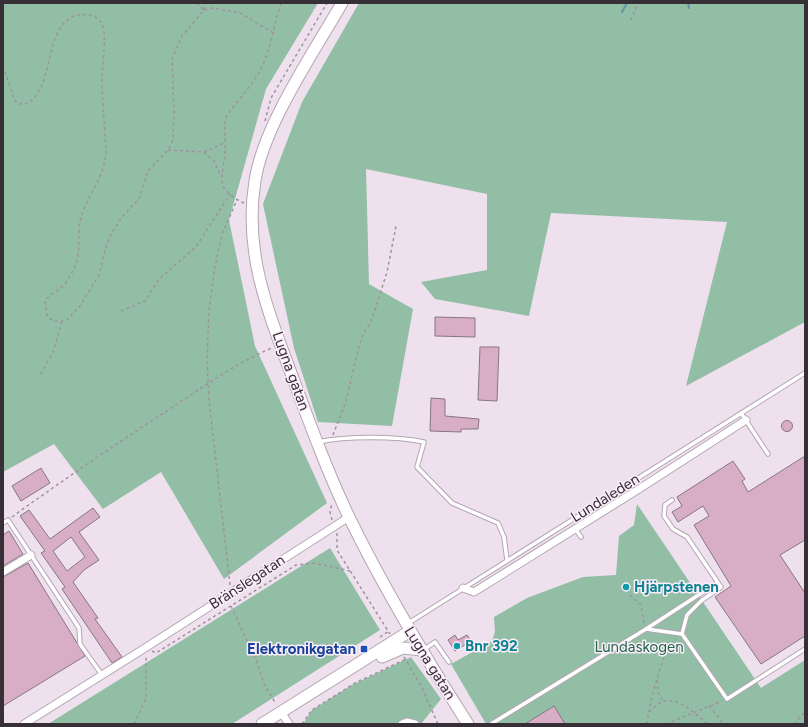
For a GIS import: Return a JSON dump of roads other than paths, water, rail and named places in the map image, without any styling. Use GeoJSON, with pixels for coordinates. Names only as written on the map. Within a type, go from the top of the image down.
{"type":"FeatureCollection","features":[{"type":"Feature","properties":{"kind":"main road","name":"Lugna gatan"},"geometry":{"type":"LineString","coordinates":[[342,3],[290,94],[273,127],[263,152],[255,178],[252,219],[255,263],[281,344],[317,442],[349,516],[408,628],[468,724]]}},
{"type":"Feature","properties":{"kind":"main road","name":"Lundaleden"},"geometry":{"type":"LineString","coordinates":[[262,724],[350,670],[408,628]]}},
{"type":"Feature","properties":{"kind":"main road","name":"Lundaleden"},"geometry":{"type":"LineString","coordinates":[[350,670],[357,669],[399,648],[422,650]]}},
{"type":"Feature","properties":{"kind":"street"},"geometry":{"type":"LineString","coordinates":[[463,588],[474,592],[576,530],[746,420]]}},
{"type":"Feature","properties":{"kind":"street","name":"Bränslegatan"},"geometry":{"type":"LineString","coordinates":[[24,724],[145,648],[349,516]]}},
{"type":"Feature","properties":{"kind":"street"},"geometry":{"type":"LineString","coordinates":[[3,572],[31,555]]}},
{"type":"Feature","properties":{"kind":"street"},"geometry":{"type":"LineString","coordinates":[[281,712],[289,724]]}},
{"type":"Feature","properties":{"kind":"street"},"geometry":{"type":"LineString","coordinates":[[402,724],[407,722],[416,724]]}},
{"type":"Feature","properties":{"kind":"lane","name":"Lundaleden"},"geometry":{"type":"LineString","coordinates":[[408,628],[463,588],[805,373]]}},
{"type":"Feature","properties":{"kind":"lane"},"geometry":{"type":"LineString","coordinates":[[741,413],[768,454]]}},
{"type":"Feature","properties":{"kind":"lane"},"geometry":{"type":"LineString","coordinates":[[317,442],[332,439],[390,439],[424,442],[417,467],[452,503],[498,522],[504,537],[507,560]]}},
{"type":"Feature","properties":{"kind":"lane"},"geometry":{"type":"LineString","coordinates":[[672,500],[665,504],[664,516],[673,529],[687,537],[721,588],[701,601],[687,615],[682,634]]}},
{"type":"Feature","properties":{"kind":"lane"},"geometry":{"type":"LineString","coordinates":[[3,522],[8,520],[79,628],[80,644],[102,675]]}},
{"type":"Feature","properties":{"kind":"lane"},"geometry":{"type":"LineString","coordinates":[[576,530],[581,537]]}},
{"type":"Feature","properties":{"kind":"lane"},"geometry":{"type":"LineString","coordinates":[[491,724],[646,629],[690,598],[717,583]]}},
{"type":"Feature","properties":{"kind":"lane"},"geometry":{"type":"LineString","coordinates":[[646,629],[682,634],[727,699],[805,649]]}},
{"type":"Feature","properties":{"kind":"lane"},"geometry":{"type":"LineString","coordinates":[[422,650],[437,641],[449,662]]}},
{"type":"Feature","properties":{"kind":"waterway"},"geometry":{"type":"LineString","coordinates":[[622,12],[627,3]]}},
{"type":"Feature","properties":{"kind":"waterway"},"geometry":{"type":"LineString","coordinates":[[688,3],[689,8]]}},
{"type":"Feature","properties":{"kind":"place","name":"Hjärpstenen"},"geometry":{"type":"Point","coordinates":[626,587]}},
{"type":"Feature","properties":{"kind":"place","name":"Bnr 392"},"geometry":{"type":"Point","coordinates":[457,646]}},
{"type":"Feature","properties":{"kind":"place","name":"Elektronikgatan"},"geometry":{"type":"Point","coordinates":[364,649]}},
{"type":"Feature","properties":{"kind":"park label","name":"Lundaskogen"},"geometry":{"type":"Point","coordinates":[639,647]}}]}
